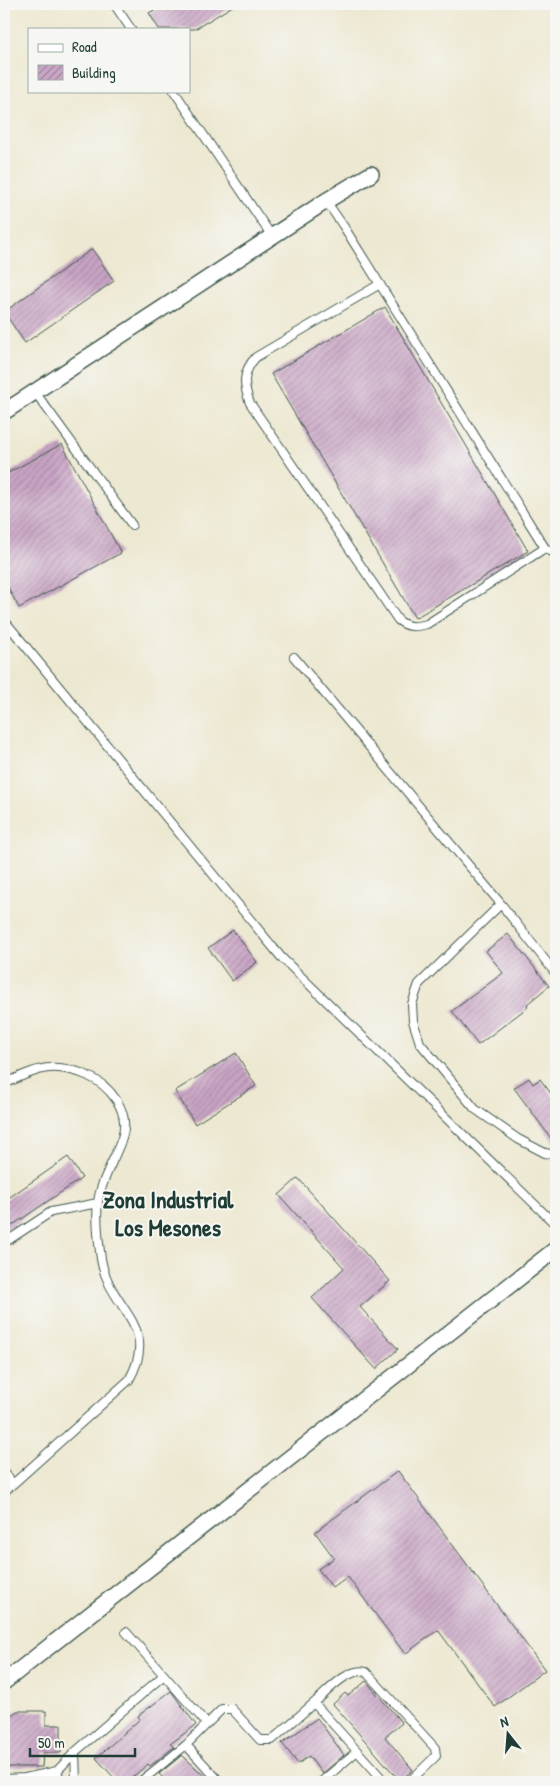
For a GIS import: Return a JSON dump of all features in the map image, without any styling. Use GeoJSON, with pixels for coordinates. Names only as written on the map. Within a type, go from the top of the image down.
{"type":"FeatureCollection","features":[{"type":"Feature","properties":{"kind":"street"},"geometry":{"type":"LineString","coordinates":[[4,412],[273,238],[326,201],[371,174]]}},
{"type":"Feature","properties":{"kind":"street"},"geometry":{"type":"LineString","coordinates":[[4,1682],[556,1248]]}},
{"type":"Feature","properties":{"kind":"lane"},"geometry":{"type":"LineString","coordinates":[[114,4],[130,28]]}},
{"type":"Feature","properties":{"kind":"lane"},"geometry":{"type":"LineString","coordinates":[[175,92],[273,238]]}},
{"type":"Feature","properties":{"kind":"lane"},"geometry":{"type":"LineString","coordinates":[[326,201],[545,548],[556,554]]}},
{"type":"Feature","properties":{"kind":"lane"},"geometry":{"type":"LineString","coordinates":[[380,284],[256,357],[249,364],[245,376],[245,389],[250,403],[398,620],[403,624],[410,627],[427,624],[545,548]]}},
{"type":"Feature","properties":{"kind":"lane"},"geometry":{"type":"LineString","coordinates":[[35,392],[132,525]]}},
{"type":"Feature","properties":{"kind":"lane"},"geometry":{"type":"LineString","coordinates":[[4,620],[281,957],[556,1225]]}},
{"type":"Feature","properties":{"kind":"lane"},"geometry":{"type":"LineString","coordinates":[[294,657],[501,904],[556,974]]}},
{"type":"Feature","properties":{"kind":"lane"},"geometry":{"type":"LineString","coordinates":[[501,904],[419,984],[412,1004],[413,1021],[420,1042],[475,1109],[518,1139],[545,1153],[556,1155]]}},
{"type":"Feature","properties":{"kind":"lane"},"geometry":{"type":"LineString","coordinates":[[4,1084],[48,1066],[67,1067],[92,1077],[110,1090],[119,1104],[124,1121],[123,1137],[110,1164],[98,1202],[101,1261],[111,1288],[132,1321],[141,1342],[139,1364],[129,1380],[4,1492]]}},
{"type":"Feature","properties":{"kind":"lane"},"geometry":{"type":"LineString","coordinates":[[4,1242],[52,1212],[98,1202]]}},
{"type":"Feature","properties":{"kind":"lane"},"geometry":{"type":"LineString","coordinates":[[4,1472],[13,1484]]}},
{"type":"Feature","properties":{"kind":"lane"},"geometry":{"type":"LineString","coordinates":[[126,1632],[207,1724]]}},
{"type":"Feature","properties":{"kind":"lane"},"geometry":{"type":"LineString","coordinates":[[140,1782],[186,1744],[222,1709],[232,1709],[260,1740],[266,1742],[272,1740],[349,1674],[361,1671],[366,1672],[435,1748],[436,1756],[409,1782]]}},
{"type":"Feature","properties":{"kind":"lane"},"geometry":{"type":"LineString","coordinates":[[4,1779],[25,1778],[58,1771],[75,1752],[164,1675]]}},
{"type":"Feature","properties":{"kind":"lane"},"geometry":{"type":"LineString","coordinates":[[314,1704],[385,1782]]}},
{"type":"Feature","properties":{"kind":"lane"},"geometry":{"type":"LineString","coordinates":[[186,1744],[220,1782]]}},
{"type":"Feature","properties":{"kind":"lane"},"geometry":{"type":"LineString","coordinates":[[75,1752],[76,1782]]}},
{"type":"Feature","properties":{"kind":"lane"},"geometry":{"type":"LineString","coordinates":[[321,1782],[356,1752]]}},
{"type":"Feature","properties":{"kind":"lane"},"geometry":{"type":"LineString","coordinates":[[58,1771],[60,1782]]}},
{"type":"Feature","properties":{"kind":"building"},"geometry":{"type":"Polygon","coordinates":[[[165,4],[236,4],[195,29],[158,28],[149,13],[165,4]]]}},
{"type":"Feature","properties":{"kind":"building"},"geometry":{"type":"Polygon","coordinates":[[[92,249],[114,281],[25,343],[4,312],[92,249]]]}},
{"type":"Feature","properties":{"kind":"building"},"geometry":{"type":"Polygon","coordinates":[[[385,307],[528,551],[415,618],[271,374],[385,307]]]}},
{"type":"Feature","properties":{"kind":"building"},"geometry":{"type":"Polygon","coordinates":[[[62,444],[121,553],[19,608],[4,580],[4,475],[62,444]]]}},
{"type":"Feature","properties":{"kind":"building"},"geometry":{"type":"Polygon","coordinates":[[[233,930],[257,962],[232,981],[208,948],[233,930]]]}},
{"type":"Feature","properties":{"kind":"building"},"geometry":{"type":"Polygon","coordinates":[[[508,934],[549,986],[527,1004],[528,1007],[478,1045],[452,1011],[503,973],[486,951],[508,934]]]}},
{"type":"Feature","properties":{"kind":"building"},"geometry":{"type":"Polygon","coordinates":[[[236,1053],[256,1086],[195,1124],[175,1091],[236,1053]]]}},
{"type":"Feature","properties":{"kind":"building"},"geometry":{"type":"Polygon","coordinates":[[[529,1078],[533,1084],[540,1079],[556,1100],[556,1145],[514,1088],[529,1078]]]}},
{"type":"Feature","properties":{"kind":"building"},"geometry":{"type":"Polygon","coordinates":[[[68,1157],[82,1178],[4,1231],[4,1201],[68,1157]]]}},
{"type":"Feature","properties":{"kind":"building"},"geometry":{"type":"Polygon","coordinates":[[[298,1178],[390,1281],[360,1307],[398,1349],[376,1369],[312,1298],[344,1268],[279,1195],[298,1178]]]}},
{"type":"Feature","properties":{"kind":"building"},"geometry":{"type":"Polygon","coordinates":[[[398,1471],[545,1670],[495,1707],[438,1630],[405,1654],[348,1577],[333,1588],[318,1569],[334,1558],[315,1532],[398,1471]]]}},
{"type":"Feature","properties":{"kind":"building"},"geometry":{"type":"Polygon","coordinates":[[[366,1681],[402,1723],[385,1737],[413,1770],[400,1781],[333,1704],[345,1693],[348,1696],[366,1681]]]}},
{"type":"Feature","properties":{"kind":"building"},"geometry":{"type":"Polygon","coordinates":[[[171,1691],[196,1725],[170,1744],[174,1747],[150,1766],[148,1764],[127,1782],[118,1782],[96,1758],[140,1719],[138,1716],[171,1691]]]}},
{"type":"Feature","properties":{"kind":"building"},"geometry":{"type":"Polygon","coordinates":[[[17,1711],[46,1711],[46,1725],[61,1725],[61,1753],[43,1753],[42,1767],[4,1767],[4,1720],[17,1711]]]}},
{"type":"Feature","properties":{"kind":"building"},"geometry":{"type":"Polygon","coordinates":[[[317,1718],[344,1755],[322,1774],[309,1756],[298,1764],[282,1743],[317,1718]]]}},
{"type":"Feature","properties":{"kind":"building"},"geometry":{"type":"Polygon","coordinates":[[[182,1755],[211,1782],[168,1782],[159,1774],[182,1755]]]}},
{"type":"Feature","properties":{"kind":"district","name":"Zona Industrial Los Mesones"},"geometry":{"type":"Point","coordinates":[168,1213]}}]}
